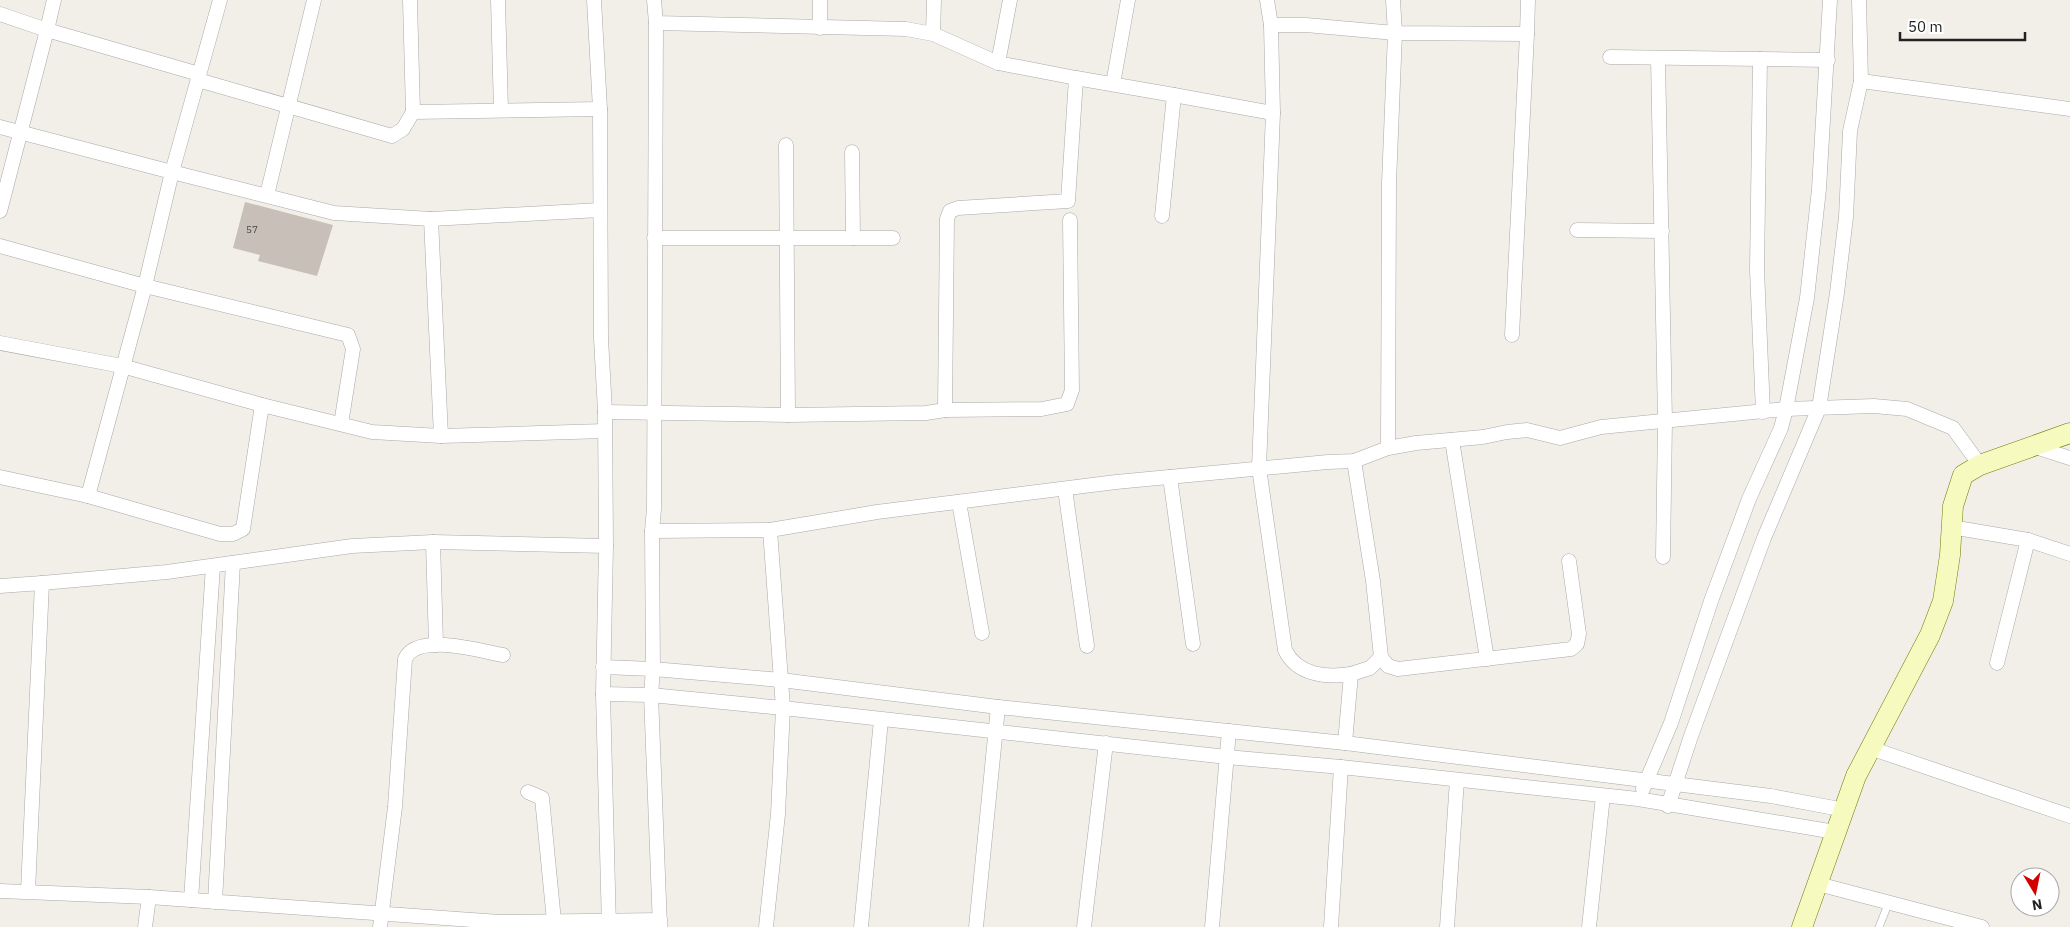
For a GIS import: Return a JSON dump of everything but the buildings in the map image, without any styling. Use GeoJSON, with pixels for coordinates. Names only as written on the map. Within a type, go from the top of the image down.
{"type":"FeatureCollection","features":[{"type":"Feature","properties":{"kind":"street"},"geometry":{"type":"LineString","coordinates":[[0,211],[54,0]]}},
{"type":"Feature","properties":{"kind":"street"},"geometry":{"type":"LineString","coordinates":[[88,496],[145,286],[172,172],[220,0]]}},
{"type":"Feature","properties":{"kind":"street"},"geometry":{"type":"LineString","coordinates":[[267,195],[314,0]]}},
{"type":"Feature","properties":{"kind":"street"},"geometry":{"type":"LineString","coordinates":[[0,14],[289,106],[392,136],[403,129],[413,112],[410,0]]}},
{"type":"Feature","properties":{"kind":"street"},"geometry":{"type":"LineString","coordinates":[[498,0],[501,110]]}},
{"type":"Feature","properties":{"kind":"street"},"geometry":{"type":"LineString","coordinates":[[594,0],[600,109],[601,338],[605,412],[606,546],[603,694],[609,924]]}},
{"type":"Feature","properties":{"kind":"street"},"geometry":{"type":"LineString","coordinates":[[0,890],[191,900],[381,921],[500,924],[554,921],[609,924],[660,923],[650,695],[653,669],[652,531],[654,509],[656,23],[654,0]]}},
{"type":"Feature","properties":{"kind":"street"},"geometry":{"type":"LineString","coordinates":[[820,0],[820,28]]}},
{"type":"Feature","properties":{"kind":"street"},"geometry":{"type":"LineString","coordinates":[[933,34],[934,0]]}},
{"type":"Feature","properties":{"kind":"street"},"geometry":{"type":"LineString","coordinates":[[998,63],[1010,0]]}},
{"type":"Feature","properties":{"kind":"street"},"geometry":{"type":"LineString","coordinates":[[1113,84],[1128,0]]}},
{"type":"Feature","properties":{"kind":"street"},"geometry":{"type":"LineString","coordinates":[[1267,0],[1271,25],[1273,112],[1259,468],[1285,650],[1290,661],[1308,672],[1333,677],[1370,668],[1381,657]]}},
{"type":"Feature","properties":{"kind":"street"},"geometry":{"type":"LineString","coordinates":[[1388,448],[1389,183],[1395,33],[1393,0]]}},
{"type":"Feature","properties":{"kind":"street"},"geometry":{"type":"LineString","coordinates":[[1512,335],[1528,0]]}},
{"type":"Feature","properties":{"kind":"street"},"geometry":{"type":"LineString","coordinates":[[1638,799],[1671,723],[1711,601],[1749,498],[1781,428],[1786,410],[1807,298],[1819,188],[1828,60],[1830,0]]}},
{"type":"Feature","properties":{"kind":"street"},"geometry":{"type":"LineString","coordinates":[[1668,806],[1677,784],[1690,736],[1764,538],[1819,408],[1844,236],[1850,131],[1861,81],[1859,0]]}},
{"type":"Feature","properties":{"kind":"street"},"geometry":{"type":"LineString","coordinates":[[656,23],[906,30],[933,34],[998,63],[1273,112]]}},
{"type":"Feature","properties":{"kind":"street"},"geometry":{"type":"LineString","coordinates":[[1271,25],[1306,25],[1395,33],[1527,34]]}},
{"type":"Feature","properties":{"kind":"street"},"geometry":{"type":"LineString","coordinates":[[1610,57],[1828,60]]}},
{"type":"Feature","properties":{"kind":"street"},"geometry":{"type":"LineString","coordinates":[[1658,58],[1666,421],[1663,557]]}},
{"type":"Feature","properties":{"kind":"street"},"geometry":{"type":"LineString","coordinates":[[1760,59],[1757,270],[1763,412]]}},
{"type":"Feature","properties":{"kind":"street"},"geometry":{"type":"LineString","coordinates":[[945,410],[947,219],[950,211],[958,208],[1068,201],[1076,78]]}},
{"type":"Feature","properties":{"kind":"street"},"geometry":{"type":"LineString","coordinates":[[1861,81],[2070,109]]}},
{"type":"Feature","properties":{"kind":"street"},"geometry":{"type":"LineString","coordinates":[[1162,216],[1174,95]]}},
{"type":"Feature","properties":{"kind":"street"},"geometry":{"type":"LineString","coordinates":[[413,112],[600,109]]}},
{"type":"Feature","properties":{"kind":"street"},"geometry":{"type":"LineString","coordinates":[[0,127],[334,213],[431,219],[600,210]]}},
{"type":"Feature","properties":{"kind":"street"},"geometry":{"type":"LineString","coordinates":[[786,145],[788,415]]}},
{"type":"Feature","properties":{"kind":"street"},"geometry":{"type":"LineString","coordinates":[[852,152],[853,238]]}},
{"type":"Feature","properties":{"kind":"street"},"geometry":{"type":"LineString","coordinates":[[431,219],[441,436]]}},
{"type":"Feature","properties":{"kind":"street"},"geometry":{"type":"LineString","coordinates":[[605,412],[788,415],[1042,409],[1067,404],[1072,390],[1070,220]]}},
{"type":"Feature","properties":{"kind":"street"},"geometry":{"type":"LineString","coordinates":[[1578,230],[1662,231]]}},
{"type":"Feature","properties":{"kind":"street"},"geometry":{"type":"LineString","coordinates":[[654,238],[893,238]]}},
{"type":"Feature","properties":{"kind":"street"},"geometry":{"type":"LineString","coordinates":[[0,246],[145,286],[348,335],[353,349],[341,424]]}},
{"type":"Feature","properties":{"kind":"street"},"geometry":{"type":"LineString","coordinates":[[0,343],[122,366],[262,405],[372,432],[441,436],[604,431]]}},
{"type":"Feature","properties":{"kind":"street"},"geometry":{"type":"LineString","coordinates":[[0,477],[88,496],[220,534],[234,534],[243,529],[262,405]]}},
{"type":"Feature","properties":{"kind":"street"},"geometry":{"type":"LineString","coordinates":[[652,531],[770,530],[877,512],[1065,489],[1259,468],[1354,461],[1388,448],[1526,430],[1560,438],[1601,427],[1819,408],[1874,406],[1907,409],[1953,428],[1980,465]]}},
{"type":"Feature","properties":{"kind":"street"},"geometry":{"type":"LineString","coordinates":[[1802,927],[1856,776],[1930,635],[1943,601],[1953,506],[1963,475],[1980,465],[2032,446],[2067,428]]}},
{"type":"Feature","properties":{"kind":"street"},"geometry":{"type":"LineString","coordinates":[[1452,440],[1488,659]]}},
{"type":"Feature","properties":{"kind":"street"},"geometry":{"type":"LineString","coordinates":[[2032,446],[2070,458]]}},
{"type":"Feature","properties":{"kind":"street"},"geometry":{"type":"LineString","coordinates":[[1354,461],[1373,582],[1381,657],[1388,666],[1398,669],[1571,649],[1577,644],[1579,634],[1568,561]]}},
{"type":"Feature","properties":{"kind":"street"},"geometry":{"type":"LineString","coordinates":[[1170,477],[1193,644]]}},
{"type":"Feature","properties":{"kind":"street"},"geometry":{"type":"LineString","coordinates":[[1065,489],[1087,646]]}},
{"type":"Feature","properties":{"kind":"street"},"geometry":{"type":"LineString","coordinates":[[959,502],[982,633]]}},
{"type":"Feature","properties":{"kind":"street"},"geometry":{"type":"LineString","coordinates":[[1951,526],[2028,540],[2070,554]]}},
{"type":"Feature","properties":{"kind":"street"},"geometry":{"type":"LineString","coordinates":[[766,927],[778,814],[783,708],[770,530]]}},
{"type":"Feature","properties":{"kind":"street"},"geometry":{"type":"LineString","coordinates":[[1997,663],[2028,540]]}},
{"type":"Feature","properties":{"kind":"street"},"geometry":{"type":"LineString","coordinates":[[0,586],[167,572],[352,546],[433,542],[606,546]]}},
{"type":"Feature","properties":{"kind":"street"},"geometry":{"type":"LineString","coordinates":[[433,542],[436,645]]}},
{"type":"Feature","properties":{"kind":"street"},"geometry":{"type":"LineString","coordinates":[[215,902],[232,563]]}},
{"type":"Feature","properties":{"kind":"street"},"geometry":{"type":"LineString","coordinates":[[191,900],[213,566]]}},
{"type":"Feature","properties":{"kind":"street"},"geometry":{"type":"LineString","coordinates":[[28,892],[42,583]]}},
{"type":"Feature","properties":{"kind":"street"},"geometry":{"type":"LineString","coordinates":[[381,921],[395,807],[405,659],[408,651],[417,647],[436,645],[503,655]]}},
{"type":"Feature","properties":{"kind":"street"},"geometry":{"type":"LineString","coordinates":[[603,667],[653,669],[781,680],[998,708],[1345,743],[1646,782],[1771,796],[1845,810]]}},
{"type":"Feature","properties":{"kind":"street"},"geometry":{"type":"LineString","coordinates":[[1345,743],[1351,674]]}},
{"type":"Feature","properties":{"kind":"street"},"geometry":{"type":"LineString","coordinates":[[603,694],[650,695],[783,708],[1227,757],[1341,767],[1638,799],[1668,806],[1836,832]]}},
{"type":"Feature","properties":{"kind":"street"},"geometry":{"type":"LineString","coordinates":[[976,927],[998,708]]}},
{"type":"Feature","properties":{"kind":"street"},"geometry":{"type":"LineString","coordinates":[[861,927],[881,720]]}},
{"type":"Feature","properties":{"kind":"street"},"geometry":{"type":"LineString","coordinates":[[1212,927],[1230,731]]}},
{"type":"Feature","properties":{"kind":"street"},"geometry":{"type":"LineString","coordinates":[[1084,927],[1106,743]]}},
{"type":"Feature","properties":{"kind":"street"},"geometry":{"type":"LineString","coordinates":[[1870,748],[2070,816]]}},
{"type":"Feature","properties":{"kind":"street"},"geometry":{"type":"LineString","coordinates":[[1330,927],[1341,767]]}},
{"type":"Feature","properties":{"kind":"street"},"geometry":{"type":"LineString","coordinates":[[1447,927],[1457,780]]}},
{"type":"Feature","properties":{"kind":"street"},"geometry":{"type":"LineString","coordinates":[[528,792],[542,798],[554,921]]}},
{"type":"Feature","properties":{"kind":"street"},"geometry":{"type":"LineString","coordinates":[[1590,927],[1603,796]]}},
{"type":"Feature","properties":{"kind":"street"},"geometry":{"type":"LineString","coordinates":[[196,818],[219,820]]}},
{"type":"Feature","properties":{"kind":"street"},"geometry":{"type":"LineString","coordinates":[[1818,884],[1982,927]]}},
{"type":"Feature","properties":{"kind":"street"},"geometry":{"type":"LineString","coordinates":[[145,927],[149,897]]}},
{"type":"Feature","properties":{"kind":"lane"},"geometry":{"type":"LineString","coordinates":[[1879,927],[1889,902]]}}]}
